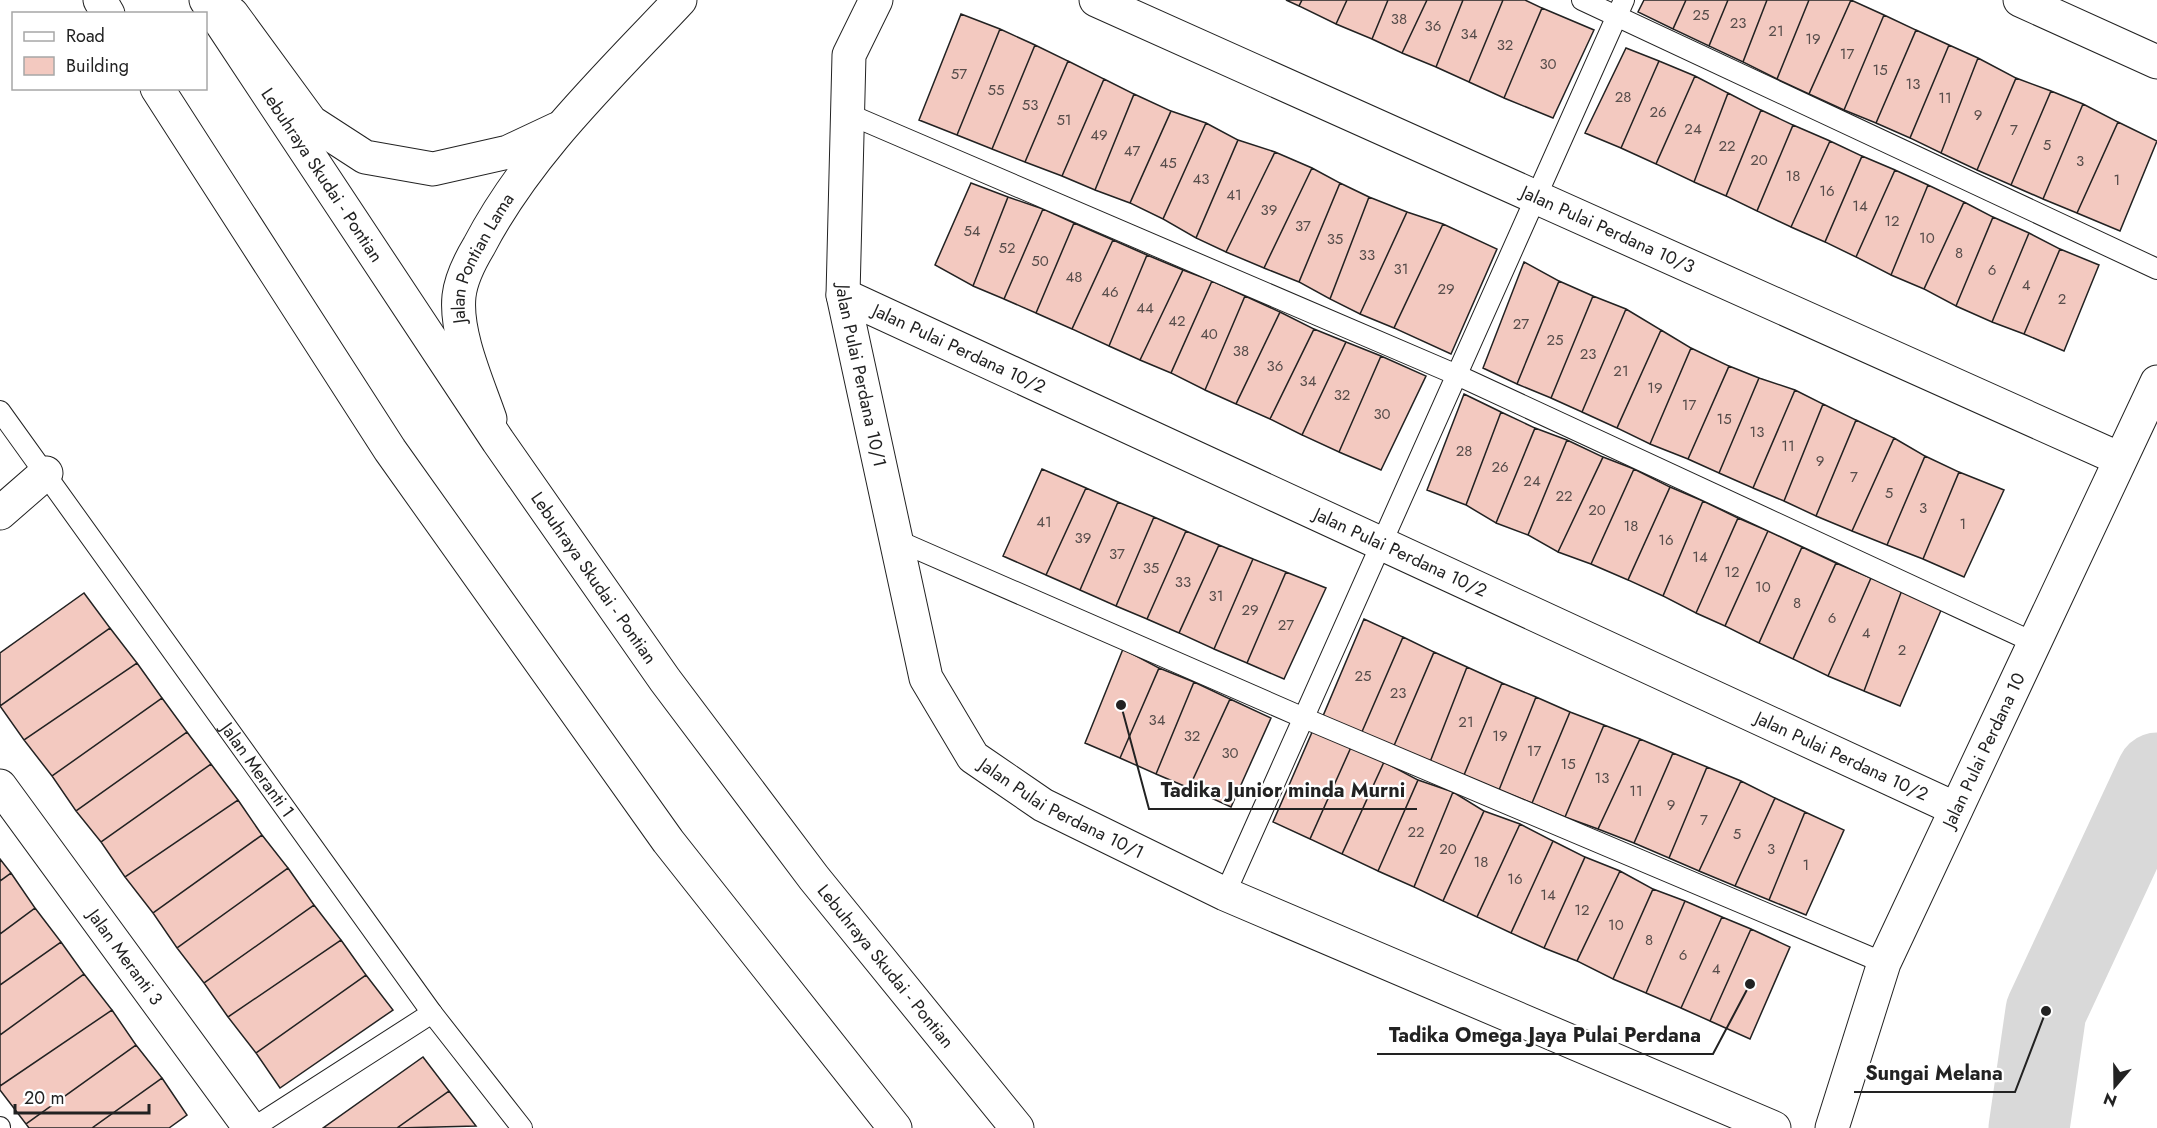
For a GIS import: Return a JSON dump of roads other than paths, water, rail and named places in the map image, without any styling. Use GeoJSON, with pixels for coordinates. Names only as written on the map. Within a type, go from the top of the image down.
{"type":"FeatureCollection","features":[{"type":"Feature","properties":{"kind":"main road","name":"Lebuhraya Skudai - Pontian"},"geometry":{"type":"LineString","coordinates":[[206,0],[498,441],[665,680],[814,878],[1017,1128]]}},
{"type":"Feature","properties":{"kind":"main road","name":"Jalan Pontian Lama"},"geometry":{"type":"LineString","coordinates":[[223,0],[311,122],[365,157],[433,169],[508,152],[562,127]]}},
{"type":"Feature","properties":{"kind":"main road","name":"Jalan Pontian Lama"},"geometry":{"type":"LineString","coordinates":[[498,441],[470,361],[461,322],[459,297],[467,268],[495,214],[562,127],[680,0]]}},
{"type":"Feature","properties":{"kind":"main road","name":"Jalan Pulai Perdana 10/1"},"geometry":{"type":"LineString","coordinates":[[876,0],[849,55],[843,295],[894,539],[926,678],[973,758],[1043,805],[1225,894],[1774,1128]]}},
{"type":"Feature","properties":{"kind":"main road","name":"Jalan Pulai Perdana 10/3"},"geometry":{"type":"LineString","coordinates":[[1096,0],[2120,459]]}},
{"type":"Feature","properties":{"kind":"main road"},"geometry":{"type":"LineString","coordinates":[[2020,0],[2157,62]]}},
{"type":"Feature","properties":{"kind":"main road"},"geometry":{"type":"LineString","coordinates":[[158,90],[390,450],[668,841],[895,1128]]}},
{"type":"Feature","properties":{"kind":"main road","name":"Jalan Pulai Perdana 10/2"},"geometry":{"type":"LineString","coordinates":[[843,295],[1956,809]]}},
{"type":"Feature","properties":{"kind":"main road","name":"Jalan Pulai Perdana 10"},"geometry":{"type":"LineString","coordinates":[[1832,1128],[1884,963],[2157,382]]}},
{"type":"Feature","properties":{"kind":"main road"},"geometry":{"type":"LineString","coordinates":[[0,513],[46,473]]}},
{"type":"Feature","properties":{"kind":"main road","name":"Jalan Meranti 3"},"geometry":{"type":"LineString","coordinates":[[0,786],[252,1128]]}},
{"type":"Feature","properties":{"kind":"main road"},"geometry":{"type":"LineString","coordinates":[[814,878],[989,1128]]}},
{"type":"Feature","properties":{"kind":"lane"},"geometry":{"type":"LineString","coordinates":[[1582,0],[1621,8],[2157,269]]}},
{"type":"Feature","properties":{"kind":"lane"},"geometry":{"type":"LineString","coordinates":[[1225,894],[1621,8]]}},
{"type":"Feature","properties":{"kind":"lane"},"geometry":{"type":"LineString","coordinates":[[846,113],[1457,375],[2035,643]]}},
{"type":"Feature","properties":{"kind":"lane","name":"Jalan Meranti 1"},"geometry":{"type":"LineString","coordinates":[[0,411],[432,1013],[522,1128]]}},
{"type":"Feature","properties":{"kind":"lane"},"geometry":{"type":"LineString","coordinates":[[894,539],[1304,718],[1884,963]]}},
{"type":"Feature","properties":{"kind":"lane"},"geometry":{"type":"LineString","coordinates":[[252,1128],[432,1013]]}},
{"type":"Feature","properties":{"kind":"waterway"},"geometry":{"type":"LineString","coordinates":[[2029,1128],[2046,1011],[2157,773]]}},
{"type":"Feature","properties":{"kind":"place","name":"Tadika Junior minda Murni"},"geometry":{"type":"Point","coordinates":[1121,705]}},
{"type":"Feature","properties":{"kind":"place","name":"Tadika Omega Jaya Pulai Perdana"},"geometry":{"type":"Point","coordinates":[1750,984]}},
{"type":"Feature","properties":{"kind":"place","name":"Sungai Melana"},"geometry":{"type":"Point","coordinates":[2046,1011]}}]}
